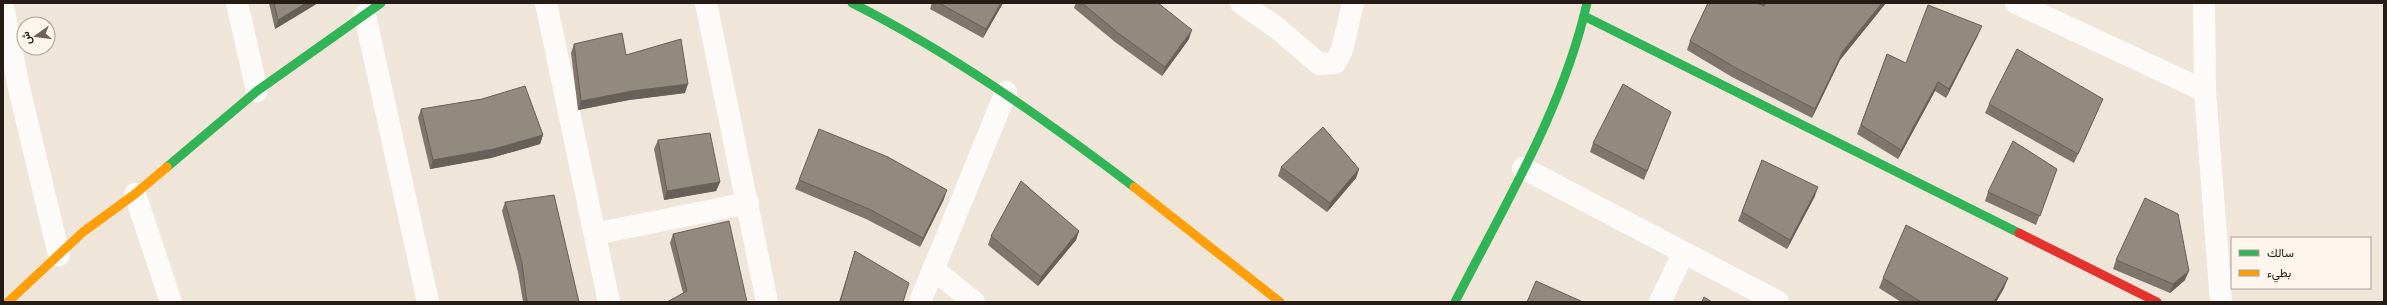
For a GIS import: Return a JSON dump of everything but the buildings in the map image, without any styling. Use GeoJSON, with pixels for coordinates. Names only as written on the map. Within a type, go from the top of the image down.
{"type":"FeatureCollection","features":[{"type":"Feature","properties":{"kind":"street"},"geometry":{"type":"LineString","coordinates":[[237,3],[258,91]]}},
{"type":"Feature","properties":{"kind":"street"},"geometry":{"type":"LineString","coordinates":[[546,3],[609,302]]}},
{"type":"Feature","properties":{"kind":"street"},"geometry":{"type":"LineString","coordinates":[[706,3],[767,302]]}},
{"type":"Feature","properties":{"kind":"street"},"geometry":{"type":"LineString","coordinates":[[852,3],[929,44],[1006,92],[1191,229],[1280,302]]}},
{"type":"Feature","properties":{"kind":"street"},"geometry":{"type":"LineString","coordinates":[[1241,3],[1277,28],[1319,64],[1328,65],[1335,63],[1342,50],[1353,3]]}},
{"type":"Feature","properties":{"kind":"street"},"geometry":{"type":"LineString","coordinates":[[1455,302],[1523,168],[1557,95],[1584,16],[1586,3]]}},
{"type":"Feature","properties":{"kind":"street"},"geometry":{"type":"LineString","coordinates":[[2016,3],[2205,91]]}},
{"type":"Feature","properties":{"kind":"street"},"geometry":{"type":"LineString","coordinates":[[2204,3],[2205,91],[2221,302]]}},
{"type":"Feature","properties":{"kind":"street"},"geometry":{"type":"LineString","coordinates":[[3,6],[11,89],[59,256]]}},
{"type":"Feature","properties":{"kind":"street"},"geometry":{"type":"LineString","coordinates":[[8,302],[83,232],[135,194],[258,91],[373,9],[428,302]]}},
{"type":"Feature","properties":{"kind":"street"},"geometry":{"type":"LineString","coordinates":[[1584,16],[2157,302]]}},
{"type":"Feature","properties":{"kind":"street"},"geometry":{"type":"LineString","coordinates":[[920,302],[1006,92]]}},
{"type":"Feature","properties":{"kind":"street"},"geometry":{"type":"LineString","coordinates":[[1523,168],[1683,254],[1778,302]]}},
{"type":"Feature","properties":{"kind":"street"},"geometry":{"type":"LineString","coordinates":[[135,194],[171,302]]}},
{"type":"Feature","properties":{"kind":"street"},"geometry":{"type":"LineString","coordinates":[[595,234],[748,203]]}},
{"type":"Feature","properties":{"kind":"street"},"geometry":{"type":"LineString","coordinates":[[1660,302],[1683,254]]}},
{"type":"Feature","properties":{"kind":"street"},"geometry":{"type":"LineString","coordinates":[[933,269],[974,302]]}},
{"type":"Feature","properties":{"kind":"traffic: fast"},"geometry":{"type":"LineString","coordinates":[[167,167],[257,91],[381,3]]}},
{"type":"Feature","properties":{"kind":"traffic: fast"},"geometry":{"type":"LineString","coordinates":[[852,3],[962,66],[1032,112],[1134,187]]}},
{"type":"Feature","properties":{"kind":"traffic: fast"},"geometry":{"type":"LineString","coordinates":[[1455,302],[1512,193],[1548,119],[1563,81],[1587,3]]}},
{"type":"Feature","properties":{"kind":"traffic: fast"},"geometry":{"type":"LineString","coordinates":[[1584,16],[2019,233]]}},
{"type":"Feature","properties":{"kind":"traffic: slow"},"geometry":{"type":"LineString","coordinates":[[8,302],[83,232],[135,194],[167,167]]}},
{"type":"Feature","properties":{"kind":"traffic: slow"},"geometry":{"type":"LineString","coordinates":[[1134,187],[1280,302]]}},
{"type":"Feature","properties":{"kind":"traffic: jam"},"geometry":{"type":"LineString","coordinates":[[2019,233],[2157,302]]}}]}
